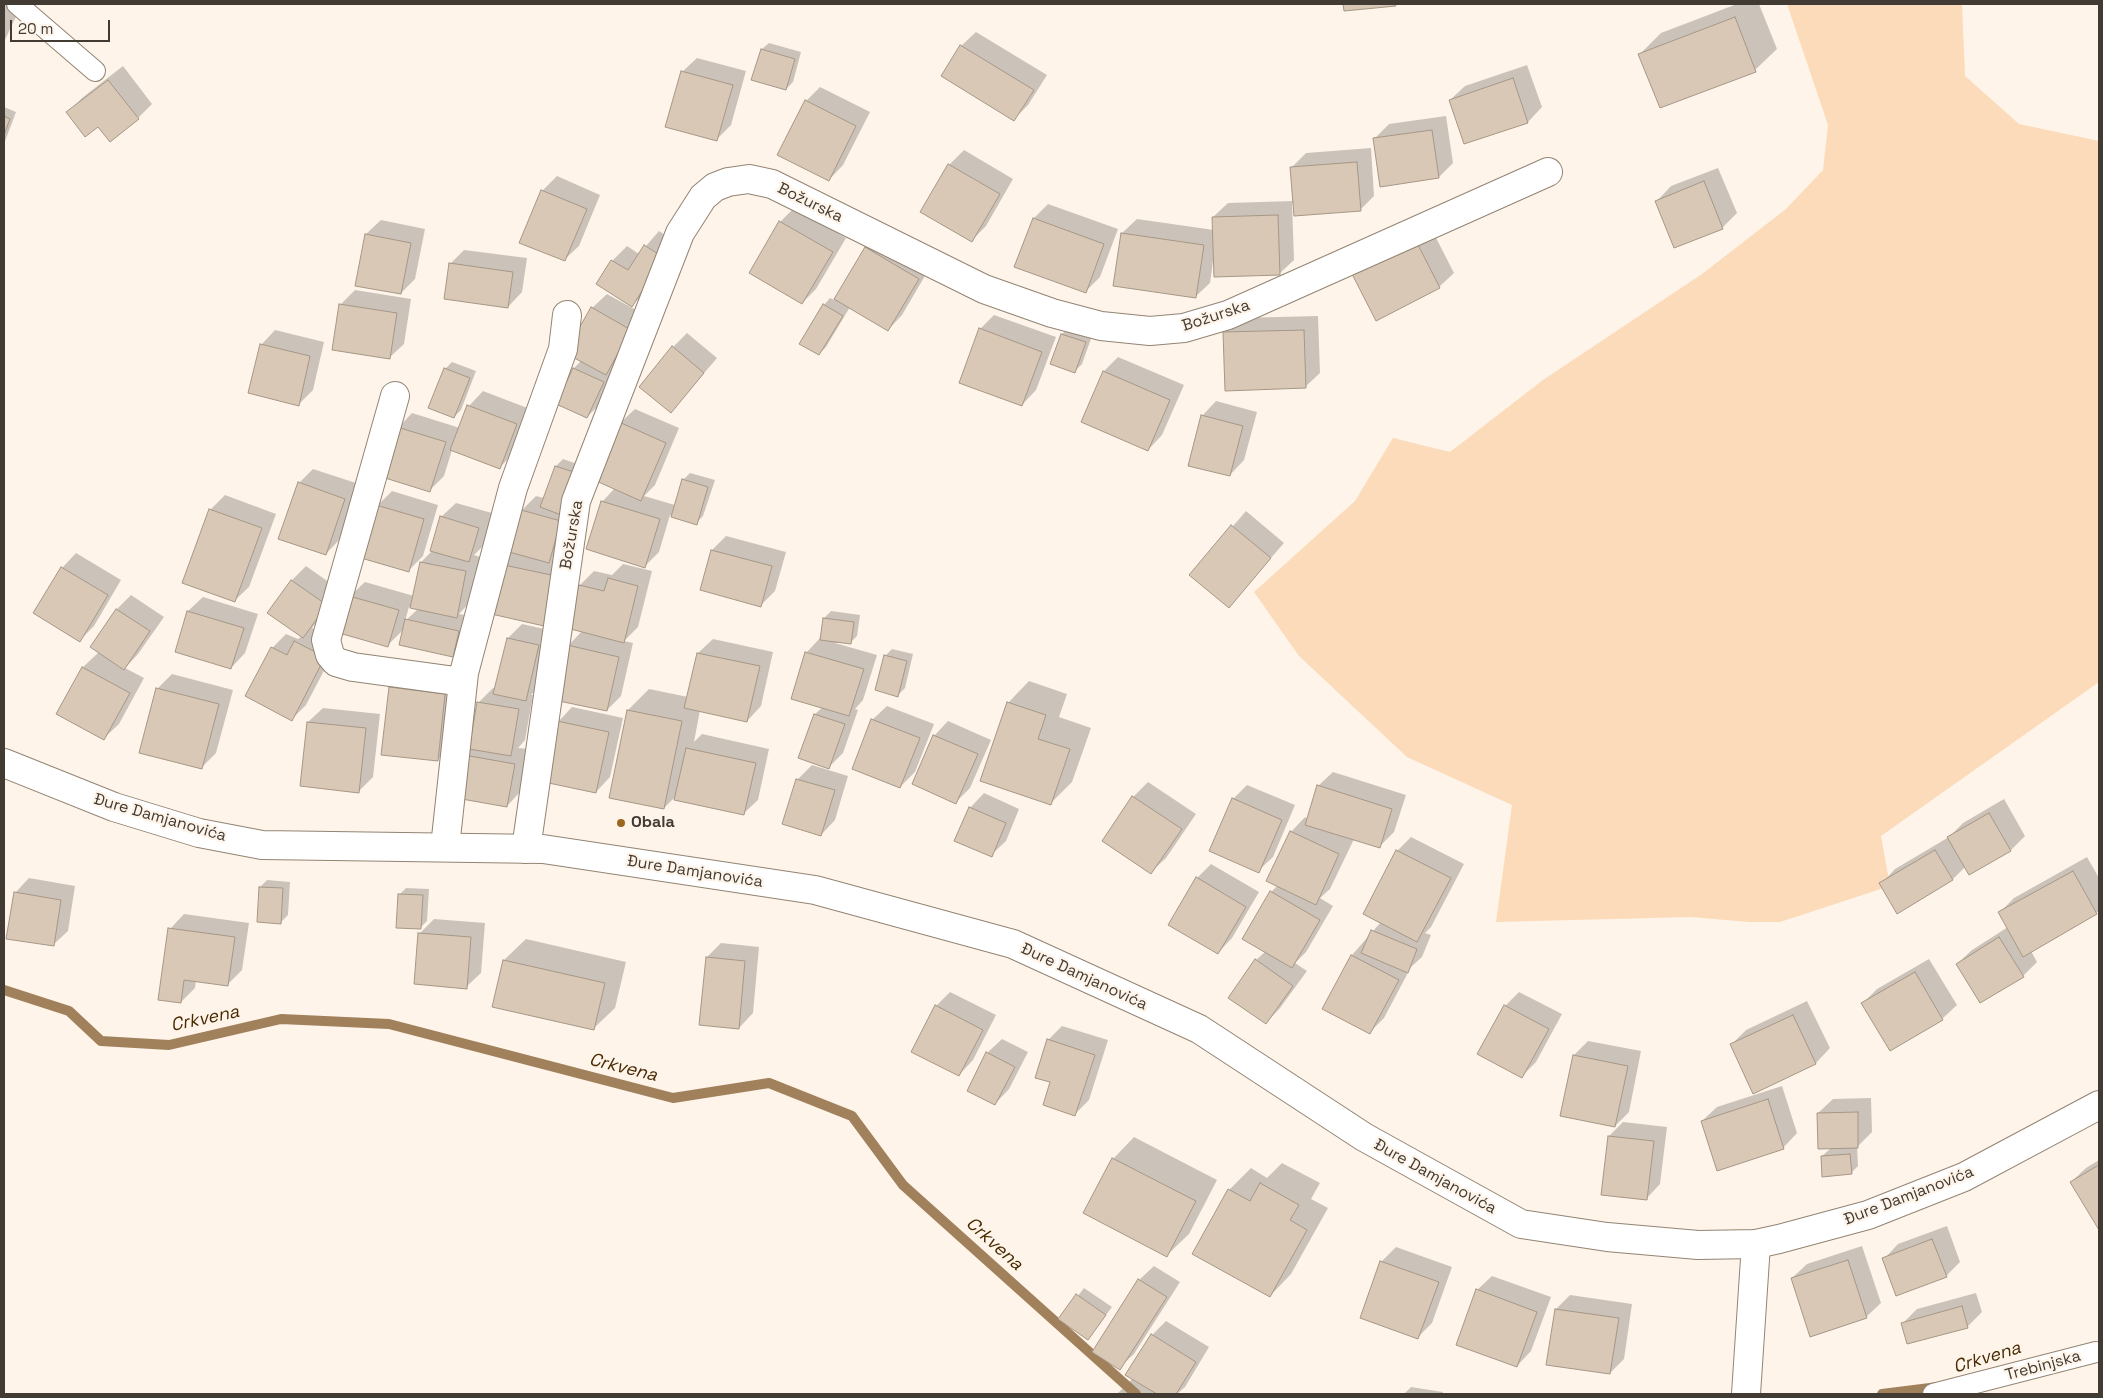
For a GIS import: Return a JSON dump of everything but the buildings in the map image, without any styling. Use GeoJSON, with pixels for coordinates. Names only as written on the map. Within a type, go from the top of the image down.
{"type":"FeatureCollection","features":[{"type":"Feature","properties":{"kind":"street","name":"Božurska"},"geometry":{"type":"LineString","coordinates":[[526,849],[576,501],[680,233],[703,197],[715,187],[728,182],[749,179],[772,184],[984,289],[1052,313],[1101,326],[1150,331],[1184,328],[1228,315],[1548,172]]}},
{"type":"Feature","properties":{"kind":"street"},"geometry":{"type":"LineString","coordinates":[[445,847],[463,682],[513,488],[563,349],[567,315]]}},
{"type":"Feature","properties":{"kind":"street"},"geometry":{"type":"LineString","coordinates":[[395,396],[326,640],[330,655],[336,662],[354,668],[463,682]]}},
{"type":"Feature","properties":{"kind":"street","name":"Đure Damjanovića"},"geometry":{"type":"LineString","coordinates":[[4,763],[114,807],[198,833],[262,845],[543,849],[815,890],[1014,944],[1199,1029],[1364,1137],[1521,1224],[1607,1237],[1698,1245],[1756,1244],[1868,1215],[1964,1177],[2099,1106]]}},
{"type":"Feature","properties":{"kind":"street"},"geometry":{"type":"LineString","coordinates":[[1746,1393],[1756,1244]]}},
{"type":"Feature","properties":{"kind":"lane"},"geometry":{"type":"LineString","coordinates":[[17,4],[95,71]]}},
{"type":"Feature","properties":{"kind":"lane","name":"Trebinjska"},"geometry":{"type":"LineString","coordinates":[[1933,1394],[2096,1352]]}},
{"type":"Feature","properties":{"kind":"shaded area"},"geometry":{"type":"Polygon","coordinates":[[[1787,4],[1962,4],[1965,76],[2019,124],[2099,141],[2099,682],[1881,836],[1890,886],[1780,922],[1749,922],[1691,917],[1496,922],[1512,805],[1407,757],[1299,656],[1254,592],[1355,501],[1393,438],[1450,452],[1543,380],[1702,274],[1786,209],[1823,170],[1828,125],[1787,4]]]}},
{"type":"Feature","properties":{"kind":"waterway","name":"Crkvena"},"geometry":{"type":"LineString","coordinates":[[4,990],[69,1011],[101,1041],[169,1045],[281,1019],[389,1024],[673,1098],[769,1083],[852,1116],[903,1185],[1136,1394]]}},
{"type":"Feature","properties":{"kind":"waterway","name":"Crkvena"},"geometry":{"type":"LineString","coordinates":[[1882,1394],[1938,1387]]}},
{"type":"Feature","properties":{"kind":"place","name":"Obala"},"geometry":{"type":"Point","coordinates":[621,823]}}]}
